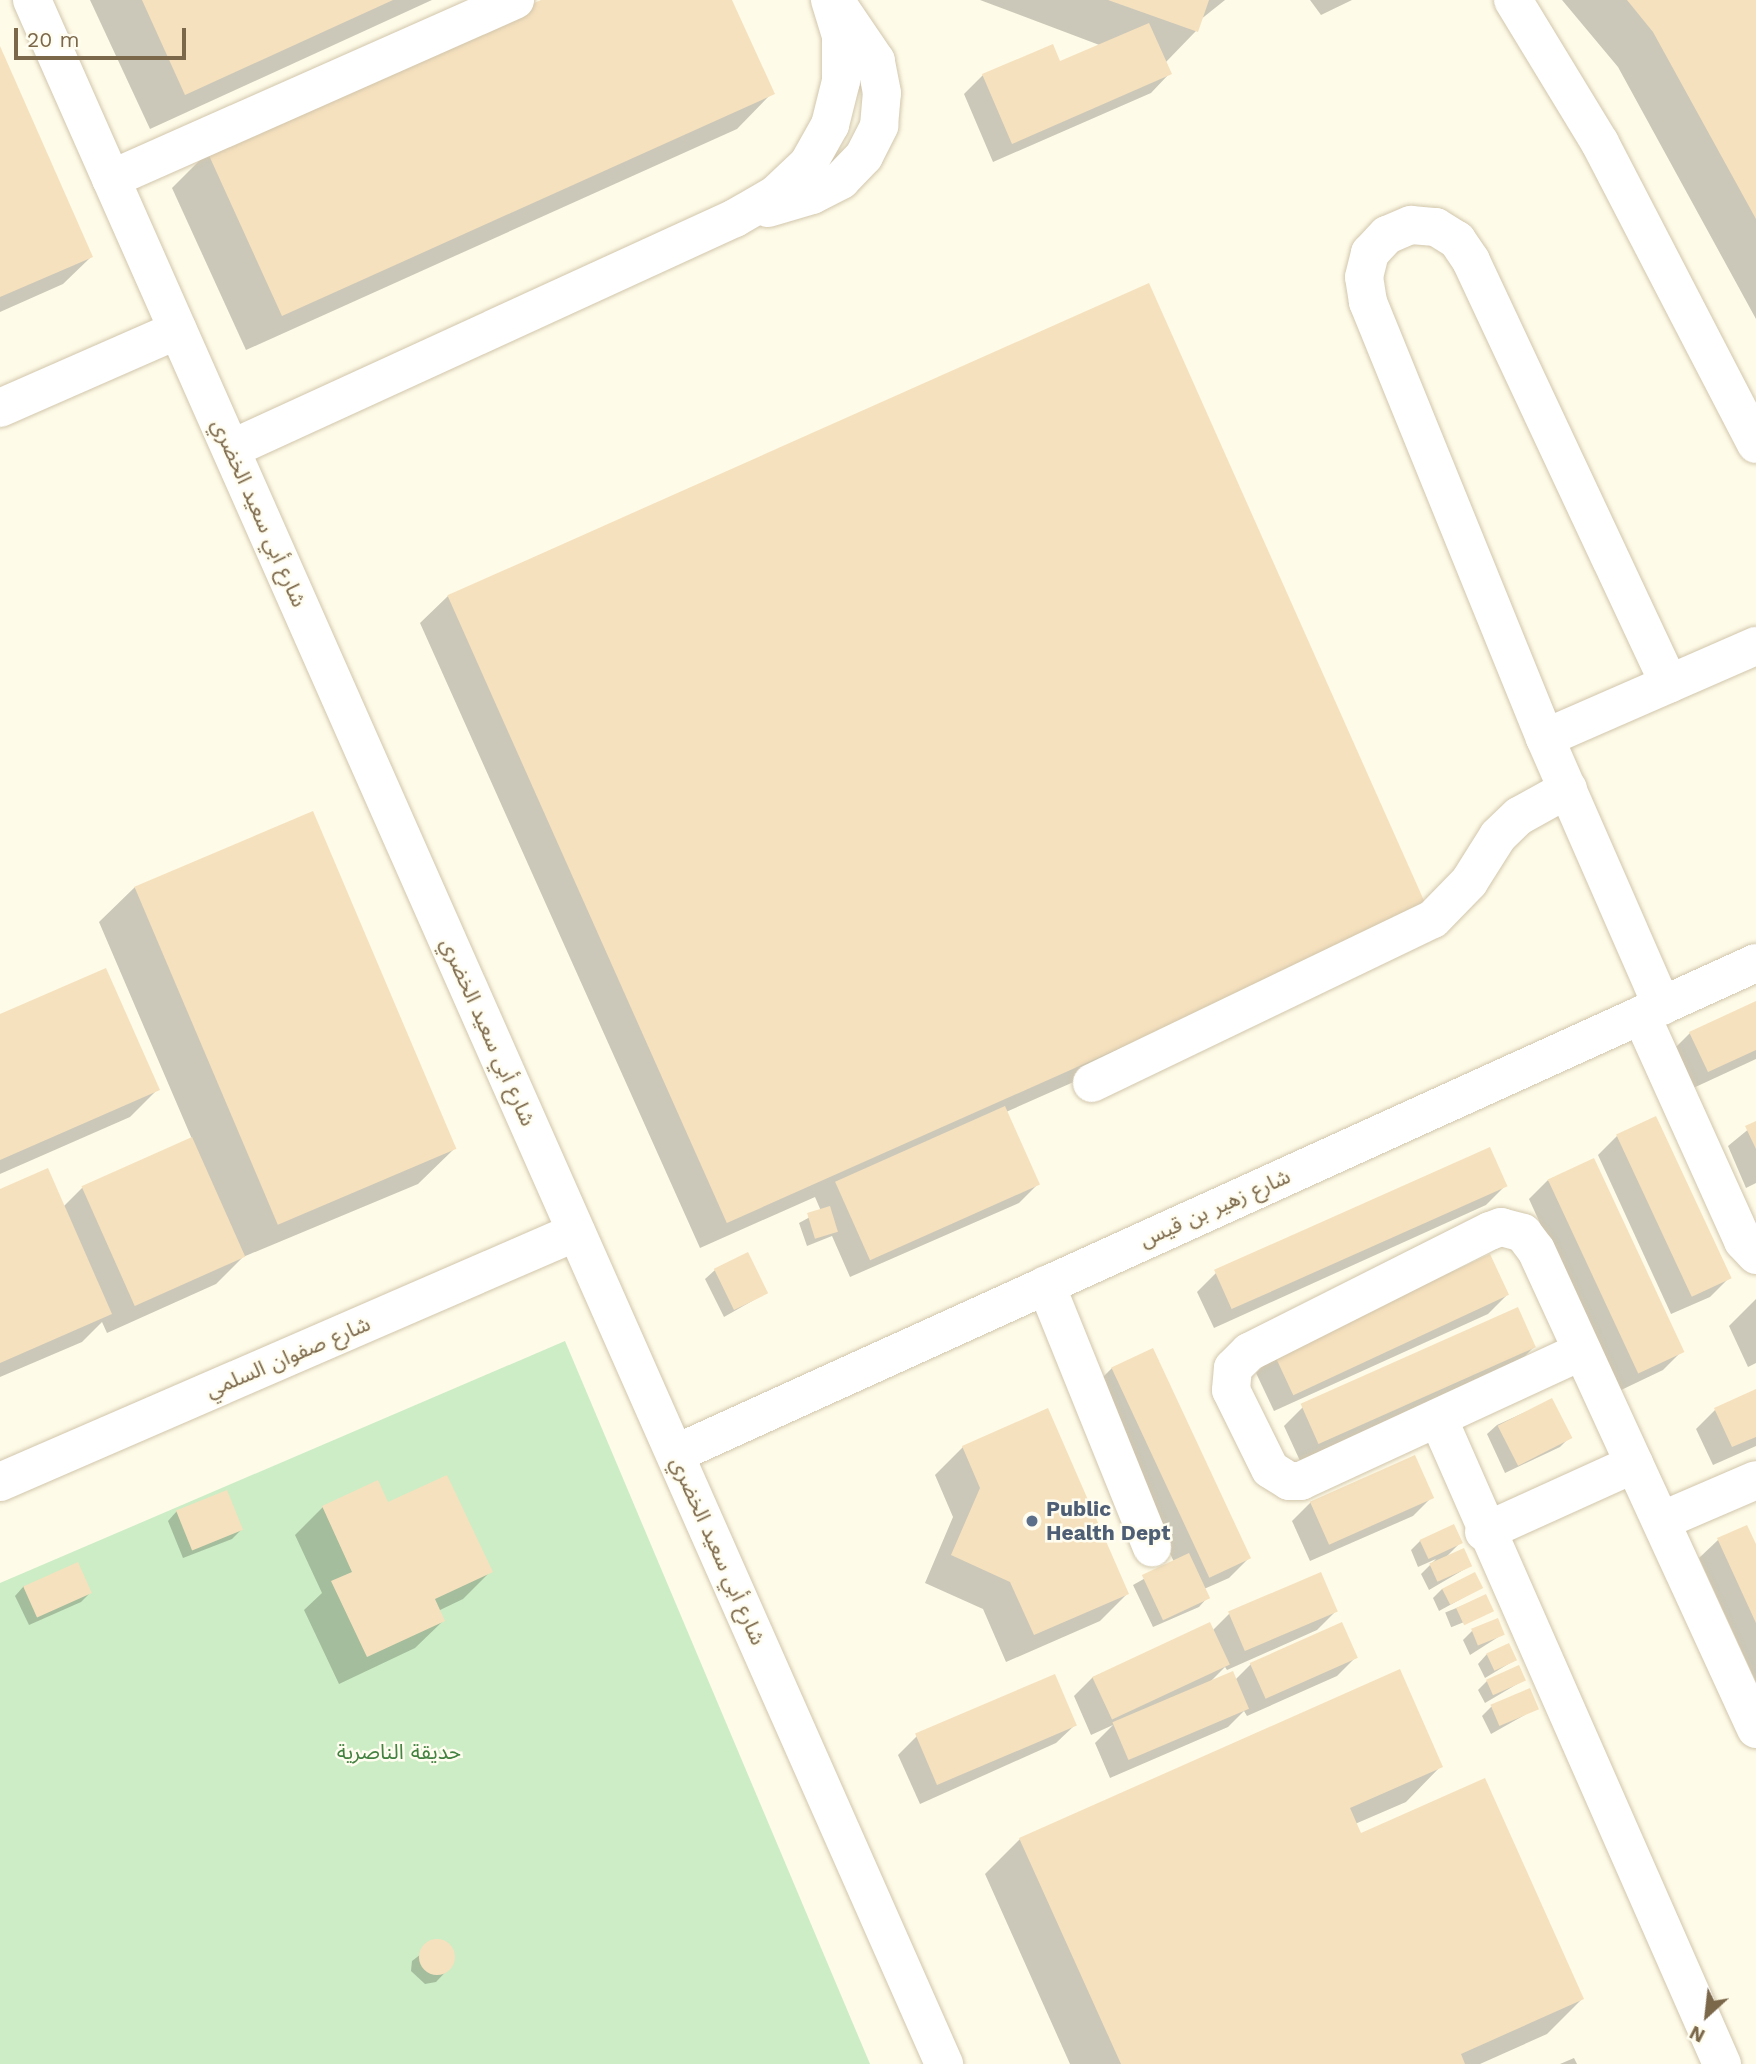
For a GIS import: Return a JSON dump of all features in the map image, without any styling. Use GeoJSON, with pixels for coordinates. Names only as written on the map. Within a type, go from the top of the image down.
{"type":"FeatureCollection","features":[{"type":"Feature","properties":{"kind":"street","name":"شارع أبي سعيد الخضري"},"geometry":{"type":"LineString","coordinates":[[32,0],[944,2064]]}},
{"type":"Feature","properties":{"kind":"street"},"geometry":{"type":"LineString","coordinates":[[111,179],[514,0]]}},
{"type":"Feature","properties":{"kind":"street"},"geometry":{"type":"LineString","coordinates":[[231,449],[736,218],[812,195],[841,180],[864,156],[878,126],[882,93],[876,61],[832,0]]}},
{"type":"Feature","properties":{"kind":"street"},"geometry":{"type":"LineString","coordinates":[[1513,0],[1600,143],[1756,444]]}},
{"type":"Feature","properties":{"kind":"street"},"geometry":{"type":"LineString","coordinates":[[1669,684],[1471,261],[1457,240],[1436,227],[1411,225],[1387,234],[1370,253],[1364,277],[1368,302],[1568,789],[1743,1241],[1756,1255]]}},
{"type":"Feature","properties":{"kind":"street"},"geometry":{"type":"LineString","coordinates":[[0,408],[178,330]]}},
{"type":"Feature","properties":{"kind":"street"},"geometry":{"type":"LineString","coordinates":[[1545,738],[1756,646]]}},
{"type":"Feature","properties":{"kind":"street"},"geometry":{"type":"LineString","coordinates":[[1092,1083],[1433,919],[1469,882],[1498,836],[1519,816],[1568,789]]}},
{"type":"Feature","properties":{"kind":"street","name":"شارع زهير بن قيس"},"geometry":{"type":"LineString","coordinates":[[675,1454],[1756,963]]}},
{"type":"Feature","properties":{"kind":"street"},"geometry":{"type":"LineString","coordinates":[[1582,1351],[1312,1478],[1289,1481],[1270,1469],[1236,1401],[1230,1379],[1233,1368],[1249,1352],[1501,1227],[1523,1233],[1531,1240],[1756,1729]]}},
{"type":"Feature","properties":{"kind":"street","name":"شارع صفوان السلمي"},"geometry":{"type":"LineString","coordinates":[[0,1482],[576,1232]]}},
{"type":"Feature","properties":{"kind":"street"},"geometry":{"type":"LineString","coordinates":[[1046,1285],[1152,1547]]}},
{"type":"Feature","properties":{"kind":"street"},"geometry":{"type":"LineString","coordinates":[[1438,1418],[1484,1532],[1723,2064]]}},
{"type":"Feature","properties":{"kind":"street"},"geometry":{"type":"LineString","coordinates":[[1484,1532],[1634,1464]]}},
{"type":"Feature","properties":{"kind":"street"},"geometry":{"type":"LineString","coordinates":[[1661,1521],[1756,1480]]}},
{"type":"Feature","properties":{"kind":"green space","name":"حديقة الناصرية"},"geometry":{"type":"Polygon","coordinates":[[[565,1341],[870,2064],[0,2064],[0,1583],[565,1341]]]}},
{"type":"Feature","properties":{"kind":"building"},"geometry":{"type":"Polygon","coordinates":[[[142,0],[393,0],[185,95],[142,0]]]}},
{"type":"Feature","properties":{"kind":"building"},"geometry":{"type":"Polygon","coordinates":[[[541,0],[732,0],[775,94],[282,316],[207,151],[541,0]]]}},
{"type":"Feature","properties":{"kind":"building"},"geometry":{"type":"Polygon","coordinates":[[[1108,0],[1209,0],[1198,32],[1108,0]]]}},
{"type":"Feature","properties":{"kind":"building"},"geometry":{"type":"Polygon","coordinates":[[[1627,0],[1756,0],[1756,219],[1653,32],[1627,0]]]}},
{"type":"Feature","properties":{"kind":"building"},"geometry":{"type":"Polygon","coordinates":[[[1149,23],[1172,74],[1012,144],[982,74],[1053,44],[1060,61],[1149,23]]]}},
{"type":"Feature","properties":{"kind":"building"},"geometry":{"type":"Polygon","coordinates":[[[0,46],[93,257],[0,297],[0,46]]]}},
{"type":"Feature","properties":{"kind":"building"},"geometry":{"type":"Polygon","coordinates":[[[1149,283],[1428,911],[727,1223],[447,595],[1149,283]]]}},
{"type":"Feature","properties":{"kind":"building"},"geometry":{"type":"Polygon","coordinates":[[[313,811],[456,1149],[278,1225],[134,887],[313,811]]]}},
{"type":"Feature","properties":{"kind":"building"},"geometry":{"type":"Polygon","coordinates":[[[106,968],[160,1090],[0,1160],[0,1014],[106,968]]]}},
{"type":"Feature","properties":{"kind":"building"},"geometry":{"type":"Polygon","coordinates":[[[1756,1001],[1756,1050],[1708,1072],[1689,1032],[1756,1001]]]}},
{"type":"Feature","properties":{"kind":"building"},"geometry":{"type":"Polygon","coordinates":[[[1005,1106],[1040,1185],[870,1260],[835,1182],[1005,1106]]]}},
{"type":"Feature","properties":{"kind":"building"},"geometry":{"type":"Polygon","coordinates":[[[1656,1116],[1732,1278],[1692,1297],[1616,1135],[1656,1116]]]}},
{"type":"Feature","properties":{"kind":"building"},"geometry":{"type":"Polygon","coordinates":[[[1756,1121],[1756,1149],[1745,1126],[1756,1121]]]}},
{"type":"Feature","properties":{"kind":"building"},"geometry":{"type":"Polygon","coordinates":[[[192,1137],[245,1257],[135,1306],[81,1186],[192,1137]]]}},
{"type":"Feature","properties":{"kind":"building"},"geometry":{"type":"Polygon","coordinates":[[[1490,1147],[1507,1186],[1232,1309],[1214,1270],[1490,1147]]]}},
{"type":"Feature","properties":{"kind":"building"},"geometry":{"type":"Polygon","coordinates":[[[1594,1158],[1684,1352],[1638,1374],[1548,1180],[1594,1158]]]}},
{"type":"Feature","properties":{"kind":"building"},"geometry":{"type":"Polygon","coordinates":[[[48,1168],[112,1314],[0,1363],[0,1189],[48,1168]]]}},
{"type":"Feature","properties":{"kind":"building"},"geometry":{"type":"Polygon","coordinates":[[[830,1206],[838,1232],[815,1239],[807,1213],[830,1206]]]}},
{"type":"Feature","properties":{"kind":"building"},"geometry":{"type":"Polygon","coordinates":[[[748,1252],[768,1293],[734,1310],[714,1269],[748,1252]]]}},
{"type":"Feature","properties":{"kind":"building"},"geometry":{"type":"Polygon","coordinates":[[[1490,1254],[1509,1295],[1293,1395],[1274,1355],[1490,1254]]]}},
{"type":"Feature","properties":{"kind":"building"},"geometry":{"type":"Polygon","coordinates":[[[1518,1307],[1536,1347],[1318,1444],[1301,1404],[1518,1307]]]}},
{"type":"Feature","properties":{"kind":"building"},"geometry":{"type":"Polygon","coordinates":[[[1153,1348],[1251,1558],[1209,1578],[1111,1367],[1153,1348]]]}},
{"type":"Feature","properties":{"kind":"building"},"geometry":{"type":"Polygon","coordinates":[[[1756,1389],[1756,1437],[1732,1447],[1714,1408],[1756,1389]]]}},
{"type":"Feature","properties":{"kind":"building"},"geometry":{"type":"Polygon","coordinates":[[[1552,1398],[1572,1438],[1518,1466],[1498,1426],[1552,1398]]]}},
{"type":"Feature","properties":{"kind":"building","name":"Public Health Dept"},"geometry":{"type":"Polygon","coordinates":[[[1048,1408],[1129,1594],[1034,1635],[1010,1582],[951,1555],[980,1488],[962,1446],[1048,1408]]]}},
{"type":"Feature","properties":{"kind":"building"},"geometry":{"type":"Polygon","coordinates":[[[1415,1455],[1434,1498],[1329,1545],[1310,1502],[1415,1455]]]}},
{"type":"Feature","properties":{"kind":"building"},"geometry":{"type":"Polygon","coordinates":[[[447,1475],[493,1572],[435,1599],[445,1621],[367,1657],[331,1581],[352,1572],[322,1506],[378,1480],[388,1502],[447,1475]]]}},
{"type":"Feature","properties":{"kind":"building"},"geometry":{"type":"Polygon","coordinates":[[[227,1490],[243,1530],[192,1550],[176,1511],[227,1490]]]}},
{"type":"Feature","properties":{"kind":"building"},"geometry":{"type":"Polygon","coordinates":[[[1454,1524],[1463,1543],[1428,1559],[1420,1540],[1454,1524]]]}},
{"type":"Feature","properties":{"kind":"building"},"geometry":{"type":"Polygon","coordinates":[[[1747,1525],[1756,1544],[1756,1623],[1717,1538],[1747,1525]]]}},
{"type":"Feature","properties":{"kind":"building"},"geometry":{"type":"Polygon","coordinates":[[[1464,1548],[1472,1566],[1437,1582],[1429,1563],[1464,1548]]]}},
{"type":"Feature","properties":{"kind":"building"},"geometry":{"type":"Polygon","coordinates":[[[1189,1553],[1210,1598],[1163,1620],[1142,1575],[1189,1553]]]}},
{"type":"Feature","properties":{"kind":"building"},"geometry":{"type":"Polygon","coordinates":[[[78,1562],[92,1593],[37,1617],[23,1586],[78,1562]]]}},
{"type":"Feature","properties":{"kind":"building"},"geometry":{"type":"Polygon","coordinates":[[[1321,1572],[1338,1612],[1245,1651],[1228,1611],[1321,1572]]]}},
{"type":"Feature","properties":{"kind":"building"},"geometry":{"type":"Polygon","coordinates":[[[1475,1572],[1483,1588],[1450,1605],[1442,1589],[1475,1572]]]}},
{"type":"Feature","properties":{"kind":"building"},"geometry":{"type":"Polygon","coordinates":[[[1486,1594],[1494,1611],[1464,1625],[1456,1608],[1486,1594]]]}},
{"type":"Feature","properties":{"kind":"building"},"geometry":{"type":"Polygon","coordinates":[[[1498,1618],[1505,1635],[1478,1646],[1471,1629],[1498,1618]]]}},
{"type":"Feature","properties":{"kind":"building"},"geometry":{"type":"Polygon","coordinates":[[[1210,1622],[1230,1665],[1112,1720],[1092,1677],[1210,1622]]]}},
{"type":"Feature","properties":{"kind":"building"},"geometry":{"type":"Polygon","coordinates":[[[1342,1622],[1358,1658],[1266,1699],[1250,1663],[1342,1622]]]}},
{"type":"Feature","properties":{"kind":"building"},"geometry":{"type":"Polygon","coordinates":[[[1509,1643],[1517,1660],[1494,1671],[1486,1654],[1509,1643]]]}},
{"type":"Feature","properties":{"kind":"building"},"geometry":{"type":"Polygon","coordinates":[[[1519,1665],[1526,1681],[1493,1695],[1486,1680],[1519,1665]]]}},
{"type":"Feature","properties":{"kind":"building"},"geometry":{"type":"Polygon","coordinates":[[[1400,1669],[1443,1767],[1350,1808],[1361,1833],[1485,1778],[1584,1999],[1461,2054],[1465,2064],[1121,2064],[1019,1838],[1400,1669]]]}},
{"type":"Feature","properties":{"kind":"building"},"geometry":{"type":"Polygon","coordinates":[[[1233,1671],[1249,1709],[1128,1760],[1112,1722],[1233,1671]]]}},
{"type":"Feature","properties":{"kind":"building"},"geometry":{"type":"Polygon","coordinates":[[[1055,1674],[1077,1726],[937,1785],[915,1733],[1055,1674]]]}},
{"type":"Feature","properties":{"kind":"building"},"geometry":{"type":"Polygon","coordinates":[[[1530,1688],[1539,1709],[1499,1726],[1490,1705],[1530,1688]]]}},
{"type":"Feature","properties":{"kind":"building"},"geometry":{"type":"Polygon","coordinates":[[[437,1939],[450,1944],[455,1957],[450,1970],[437,1975],[424,1970],[419,1957],[424,1944],[437,1939]]]}},
{"type":"Feature","properties":{"kind":"place","name":"Public Health Dept"},"geometry":{"type":"Point","coordinates":[1032,1521]}}]}
